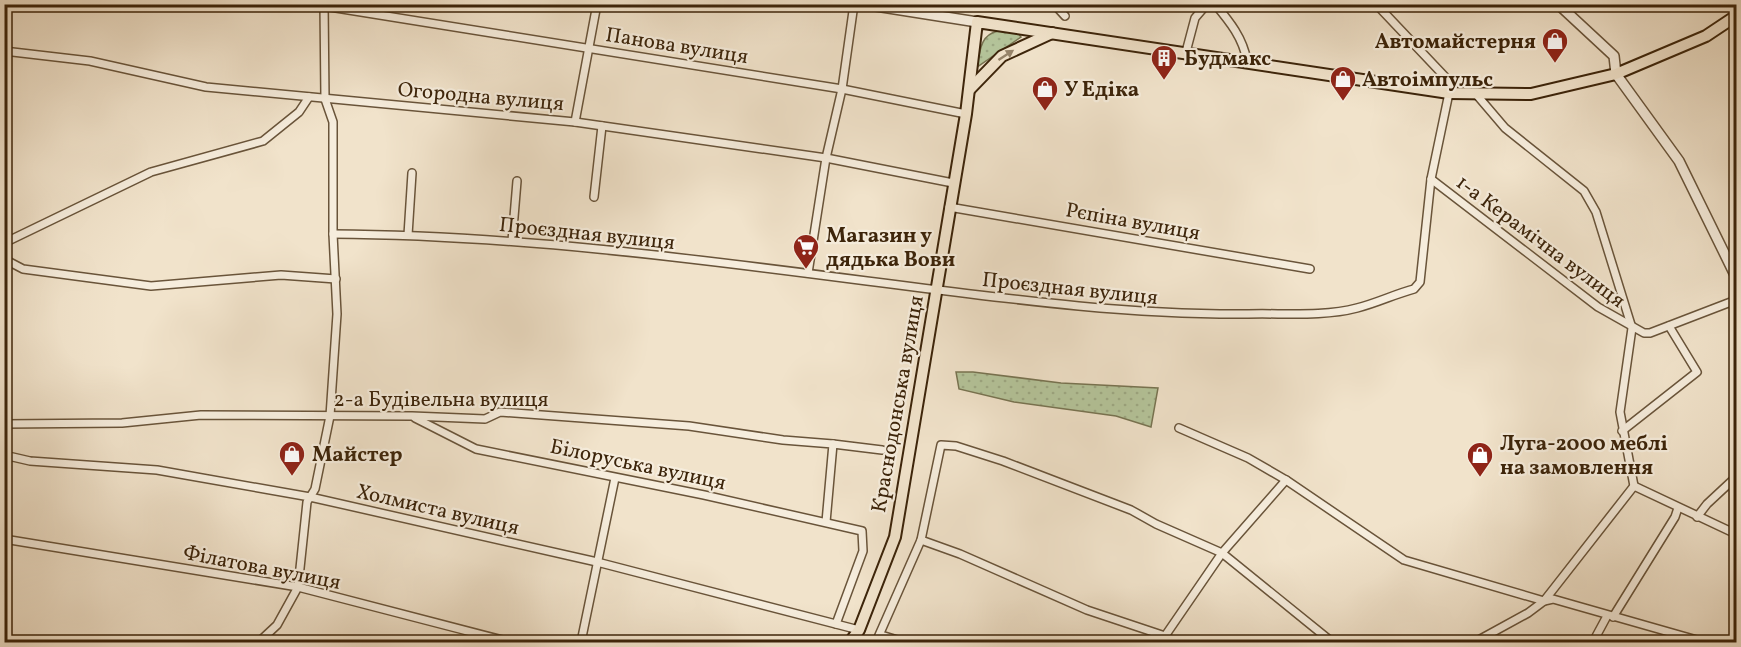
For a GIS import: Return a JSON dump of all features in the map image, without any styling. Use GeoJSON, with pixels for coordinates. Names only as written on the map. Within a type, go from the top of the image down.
{"type":"FeatureCollection","features":[{"type":"Feature","properties":{"kind":"main road"},"geometry":{"type":"LineString","coordinates":[[977,22],[1449,93],[1531,94],[1616,74],[1706,36],[1737,16]]}},
{"type":"Feature","properties":{"kind":"main road","name":"Краснодонська вулиця"},"geometry":{"type":"LineString","coordinates":[[850,642],[859,630],[895,537],[966,114],[977,22]]}},
{"type":"Feature","properties":{"kind":"main road"},"geometry":{"type":"LineString","coordinates":[[969,90],[1002,56],[1052,33]]}},
{"type":"Feature","properties":{"kind":"street","name":"Панова вулиця"},"geometry":{"type":"LineString","coordinates":[[310,4],[842,89],[966,114]]}},
{"type":"Feature","properties":{"kind":"street"},"geometry":{"type":"LineString","coordinates":[[575,122],[597,4]]}},
{"type":"Feature","properties":{"kind":"street"},"geometry":{"type":"LineString","coordinates":[[808,273],[826,158],[842,89],[854,4]]}},
{"type":"Feature","properties":{"kind":"street"},"geometry":{"type":"LineString","coordinates":[[1054,4],[1065,16]]}},
{"type":"Feature","properties":{"kind":"street"},"geometry":{"type":"LineString","coordinates":[[1185,52],[1196,18],[1207,4]]}},
{"type":"Feature","properties":{"kind":"street"},"geometry":{"type":"LineString","coordinates":[[1215,4],[1234,28],[1245,48],[1247,61]]}},
{"type":"Feature","properties":{"kind":"street"},"geometry":{"type":"LineString","coordinates":[[1376,4],[1449,81],[1449,93],[1431,179]]}},
{"type":"Feature","properties":{"kind":"street"},"geometry":{"type":"LineString","coordinates":[[1558,4],[1614,56],[1616,74],[1679,161],[1737,277]]}},
{"type":"Feature","properties":{"kind":"street"},"geometry":{"type":"LineString","coordinates":[[862,5],[977,22]]}},
{"type":"Feature","properties":{"kind":"street"},"geometry":{"type":"LineString","coordinates":[[253,642],[261,640],[277,625],[298,587],[307,502],[315,489],[330,416],[335,356],[336,279],[333,234],[333,122],[325,99],[324,6]]}},
{"type":"Feature","properties":{"kind":"street","name":"Огородна вулиця"},"geometry":{"type":"LineString","coordinates":[[4,51],[90,61],[206,87],[575,122],[826,158],[953,183]]}},
{"type":"Feature","properties":{"kind":"street"},"geometry":{"type":"LineString","coordinates":[[1476,94],[1505,128],[1584,191],[1596,212],[1632,328],[1620,412],[1634,486]]}},
{"type":"Feature","properties":{"kind":"street"},"geometry":{"type":"LineString","coordinates":[[4,243],[151,172],[263,141],[299,111],[309,98]]}},
{"type":"Feature","properties":{"kind":"street"},"geometry":{"type":"LineString","coordinates":[[594,197],[602,126]]}},
{"type":"Feature","properties":{"kind":"street"},"geometry":{"type":"LineString","coordinates":[[408,235],[412,172]]}},
{"type":"Feature","properties":{"kind":"street","name":"Проєздная вулиця"},"geometry":{"type":"LineString","coordinates":[[333,234],[408,235],[512,241],[808,273],[1092,309],[1170,314],[1328,312],[1357,308],[1414,289],[1420,282],[1431,179]]}},
{"type":"Feature","properties":{"kind":"street","name":"1-а Керамічна вулиця"},"geometry":{"type":"LineString","coordinates":[[1431,179],[1598,307],[1632,328]]}},
{"type":"Feature","properties":{"kind":"street"},"geometry":{"type":"LineString","coordinates":[[512,241],[517,181]]}},
{"type":"Feature","properties":{"kind":"street","name":"Рєпіна вулиця"},"geometry":{"type":"LineString","coordinates":[[949,207],[1310,269]]}},
{"type":"Feature","properties":{"kind":"street"},"geometry":{"type":"LineString","coordinates":[[4,259],[23,270],[151,286],[281,275],[336,279]]}},
{"type":"Feature","properties":{"kind":"street"},"geometry":{"type":"LineString","coordinates":[[1632,328],[1650,333],[1737,300]]}},
{"type":"Feature","properties":{"kind":"street"},"geometry":{"type":"LineString","coordinates":[[1622,431],[1697,372],[1669,326]]}},
{"type":"Feature","properties":{"kind":"street","name":"2-а Будівельна вулиця"},"geometry":{"type":"LineString","coordinates":[[4,424],[122,423],[201,415],[412,416],[485,420],[500,412],[689,426],[783,440],[882,450]]}},
{"type":"Feature","properties":{"kind":"street","name":"Білоруська вулиця"},"geometry":{"type":"LineString","coordinates":[[412,416],[476,449],[862,531],[862,550],[836,624]]}},
{"type":"Feature","properties":{"kind":"street"},"geometry":{"type":"LineString","coordinates":[[1179,428],[1248,458],[1286,480],[1404,560],[1544,602]]}},
{"type":"Feature","properties":{"kind":"street"},"geometry":{"type":"LineString","coordinates":[[826,522],[833,444]]}},
{"type":"Feature","properties":{"kind":"street"},"geometry":{"type":"LineString","coordinates":[[876,642],[921,540],[941,445],[956,446],[1003,461],[1131,510],[1156,524],[1222,553],[1331,642]]}},
{"type":"Feature","properties":{"kind":"street","name":"Холмиста вулиця"},"geometry":{"type":"LineString","coordinates":[[4,455],[30,461],[157,470],[310,497],[597,562],[859,630]]}},
{"type":"Feature","properties":{"kind":"street"},"geometry":{"type":"LineString","coordinates":[[581,642],[615,477]]}},
{"type":"Feature","properties":{"kind":"street"},"geometry":{"type":"LineString","coordinates":[[1697,517],[1707,504],[1737,477]]}},
{"type":"Feature","properties":{"kind":"street"},"geometry":{"type":"LineString","coordinates":[[1165,636],[1222,553],[1286,480]]}},
{"type":"Feature","properties":{"kind":"street"},"geometry":{"type":"LineString","coordinates":[[1634,486],[1737,534]]}},
{"type":"Feature","properties":{"kind":"street"},"geometry":{"type":"LineString","coordinates":[[1544,602],[1634,486]]}},
{"type":"Feature","properties":{"kind":"street"},"geometry":{"type":"LineString","coordinates":[[1593,642],[1675,517],[1678,508]]}},
{"type":"Feature","properties":{"kind":"street","name":"Філатова вулиця"},"geometry":{"type":"LineString","coordinates":[[4,539],[298,587],[510,642]]}},
{"type":"Feature","properties":{"kind":"street"},"geometry":{"type":"LineString","coordinates":[[921,540],[960,554],[1087,610],[1165,636],[1175,642]]}},
{"type":"Feature","properties":{"kind":"street"},"geometry":{"type":"LineString","coordinates":[[1475,642],[1553,599],[1704,642]]}},
{"type":"Feature","properties":{"kind":"street"},"geometry":{"type":"LineString","coordinates":[[881,634],[904,642]]}},
{"type":"Feature","properties":{"kind":"green space"},"geometry":{"type":"Polygon","coordinates":[[[998,31],[1018,33],[1021,37],[977,67],[984,40],[998,31]]]}},
{"type":"Feature","properties":{"kind":"green space"},"geometry":{"type":"Polygon","coordinates":[[[956,372],[1061,383],[1158,388],[1151,427],[1116,416],[1014,402],[959,389],[956,372]]]}},
{"type":"Feature","properties":{"kind":"place","name":"Автомайстерня"},"geometry":{"type":"Point","coordinates":[1555,64]}},
{"type":"Feature","properties":{"kind":"place","name":"Будмакс"},"geometry":{"type":"Point","coordinates":[1164,81]}},
{"type":"Feature","properties":{"kind":"place","name":"Автоімпульс"},"geometry":{"type":"Point","coordinates":[1343,102]}},
{"type":"Feature","properties":{"kind":"place","name":"У Едіка"},"geometry":{"type":"Point","coordinates":[1045,112]}},
{"type":"Feature","properties":{"kind":"place","name":"Магазин у дядька Вови"},"geometry":{"type":"Point","coordinates":[806,270]}},
{"type":"Feature","properties":{"kind":"place","name":"Майстер"},"geometry":{"type":"Point","coordinates":[292,477]}},
{"type":"Feature","properties":{"kind":"place","name":"Луга-2000 меблі на замовлення"},"geometry":{"type":"Point","coordinates":[1480,478]}}]}
